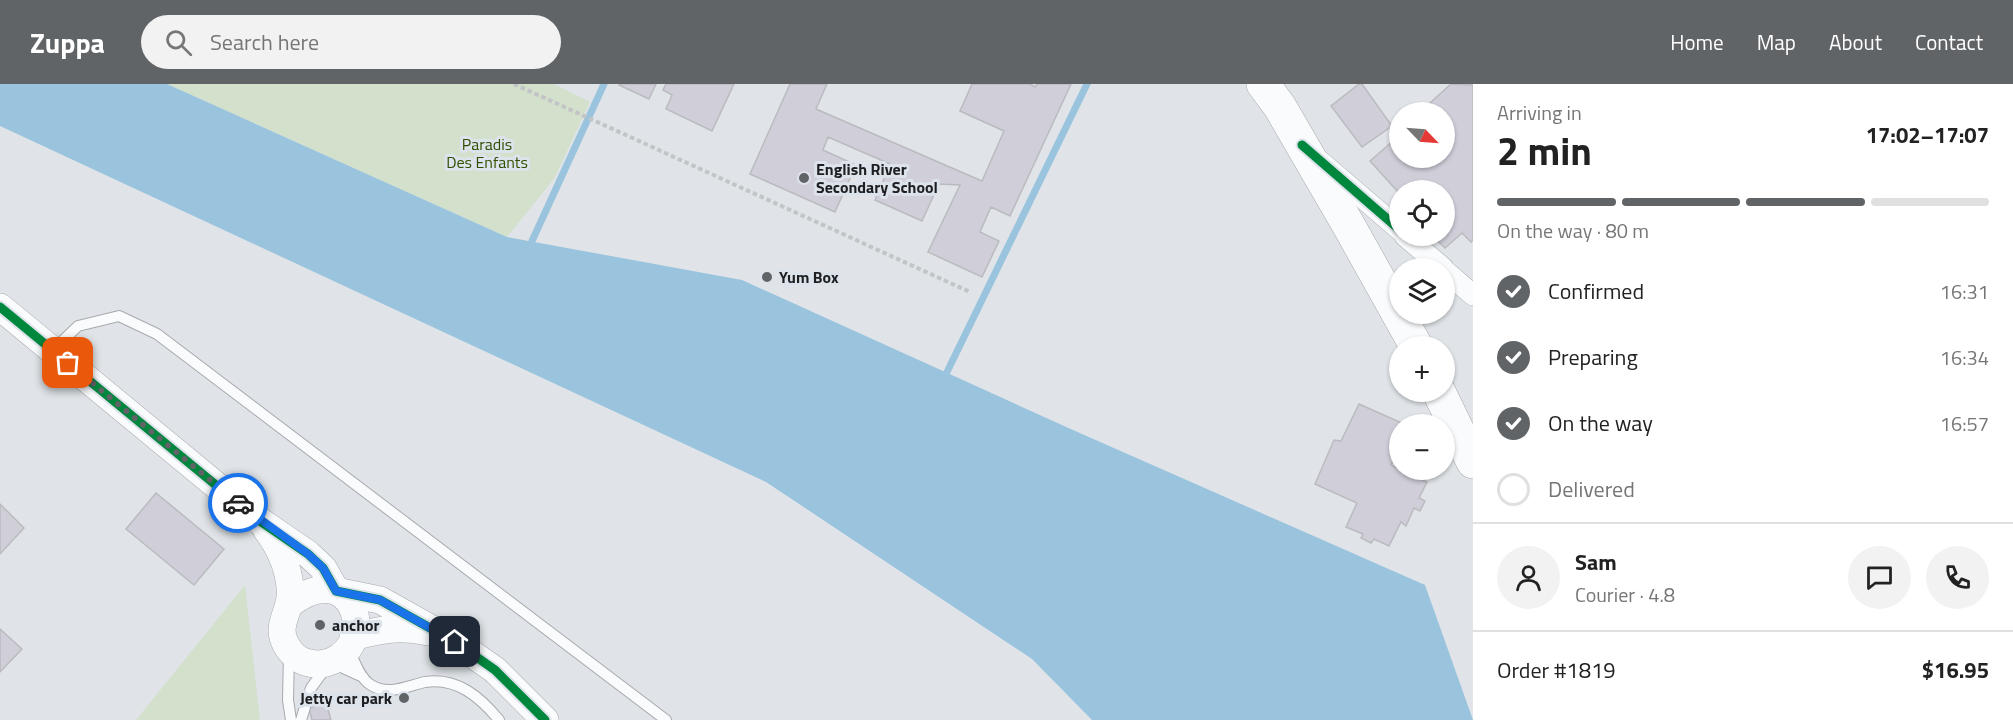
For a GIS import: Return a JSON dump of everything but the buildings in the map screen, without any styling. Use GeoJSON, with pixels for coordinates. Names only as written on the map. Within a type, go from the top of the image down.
{"type":"FeatureCollection","features":[{"type":"Feature","properties":{"kind":"main road"},"geometry":{"type":"LineString","coordinates":[[1263,84],[1280,107],[1410,336]]}},
{"type":"Feature","properties":{"kind":"main road"},"geometry":{"type":"LineString","coordinates":[[1444,402],[1473,462]]}},
{"type":"Feature","properties":{"kind":"street"},"geometry":{"type":"LineString","coordinates":[[1302,145],[1389,220]]}},
{"type":"Feature","properties":{"kind":"street"},"geometry":{"type":"LineString","coordinates":[[1417,246],[1431,258]]}},
{"type":"Feature","properties":{"kind":"street"},"geometry":{"type":"LineString","coordinates":[[1455,279],[1473,295]]}},
{"type":"Feature","properties":{"kind":"street"},"geometry":{"type":"LineString","coordinates":[[0,307],[258,519],[308,554],[323,568],[336,591],[348,601],[355,611],[357,626],[344,649]]}},
{"type":"Feature","properties":{"kind":"street"},"geometry":{"type":"LineString","coordinates":[[258,519],[274,539],[282,555],[291,590],[290,604],[281,628],[283,641],[301,661],[316,665],[380,629],[405,629],[436,634],[455,642]]}},
{"type":"Feature","properties":{"kind":"street"},"geometry":{"type":"LineString","coordinates":[[290,604],[309,592],[322,589],[380,600],[455,642],[495,670],[545,720]]}},
{"type":"Feature","properties":{"kind":"lane"},"geometry":{"type":"LineString","coordinates":[[53,350],[78,326],[119,316],[157,334],[666,720]]}},
{"type":"Feature","properties":{"kind":"lane"},"geometry":{"type":"LineString","coordinates":[[344,649],[369,685],[394,690],[426,682],[439,681],[454,684],[470,692],[488,706],[499,720]]}},
{"type":"Feature","properties":{"kind":"lane"},"geometry":{"type":"LineString","coordinates":[[344,649],[364,678]]}},
{"type":"Feature","properties":{"kind":"lane"},"geometry":{"type":"LineString","coordinates":[[301,720],[311,688],[344,649]]}},
{"type":"Feature","properties":{"kind":"lane"},"geometry":{"type":"LineString","coordinates":[[290,651],[288,700],[291,720]]}},
{"type":"Feature","properties":{"kind":"path"},"geometry":{"type":"LineString","coordinates":[[514,84],[970,292]]}},
{"type":"Feature","properties":{"kind":"green space","name":"Paradis Des Enfants"},"geometry":{"type":"Polygon","coordinates":[[[167,84],[554,84],[590,102],[554,179],[507,237],[167,84]]]}},
{"type":"Feature","properties":{"kind":"green space"},"geometry":{"type":"Polygon","coordinates":[[[245,585],[260,720],[136,720],[245,585]]]}},
{"type":"Feature","properties":{"kind":"water"},"geometry":{"type":"Polygon","coordinates":[[[0,84],[167,84],[507,237],[742,280],[1073,430],[1425,585],[1473,720],[1092,720],[1032,659],[766,482],[0,126],[0,84]]]}},
{"type":"Feature","properties":{"kind":"waterway"},"geometry":{"type":"LineString","coordinates":[[532,241],[604,84]]}},
{"type":"Feature","properties":{"kind":"waterway"},"geometry":{"type":"LineString","coordinates":[[947,372],[1087,84]]}},
{"type":"Feature","properties":{"kind":"cycle path"},"geometry":{"type":"LineString","coordinates":[[1302,145],[1389,220]]}},
{"type":"Feature","properties":{"kind":"cycle path"},"geometry":{"type":"LineString","coordinates":[[0,307],[257,519],[308,554],[323,568],[336,591],[380,600],[455,642],[495,670],[545,720]]}},
{"type":"Feature","properties":{"kind":"way so far"},"geometry":{"type":"LineString","coordinates":[[68,363],[238,503]]}},
{"type":"Feature","properties":{"kind":"place","name":"English River Secondary School"},"geometry":{"type":"Point","coordinates":[804,178]}},
{"type":"Feature","properties":{"kind":"place","name":"Yum Box"},"geometry":{"type":"Point","coordinates":[767,277]}},
{"type":"Feature","properties":{"kind":"place","name":"anchor"},"geometry":{"type":"Point","coordinates":[320,625]}},
{"type":"Feature","properties":{"kind":"place","name":"Jetty car park"},"geometry":{"type":"Point","coordinates":[404,698]}},
{"type":"Feature","properties":{"kind":"route"},"geometry":{"type":"LineString","coordinates":[[238,503],[308,554],[323,568],[336,591],[380,600],[455,642]]}}]}
